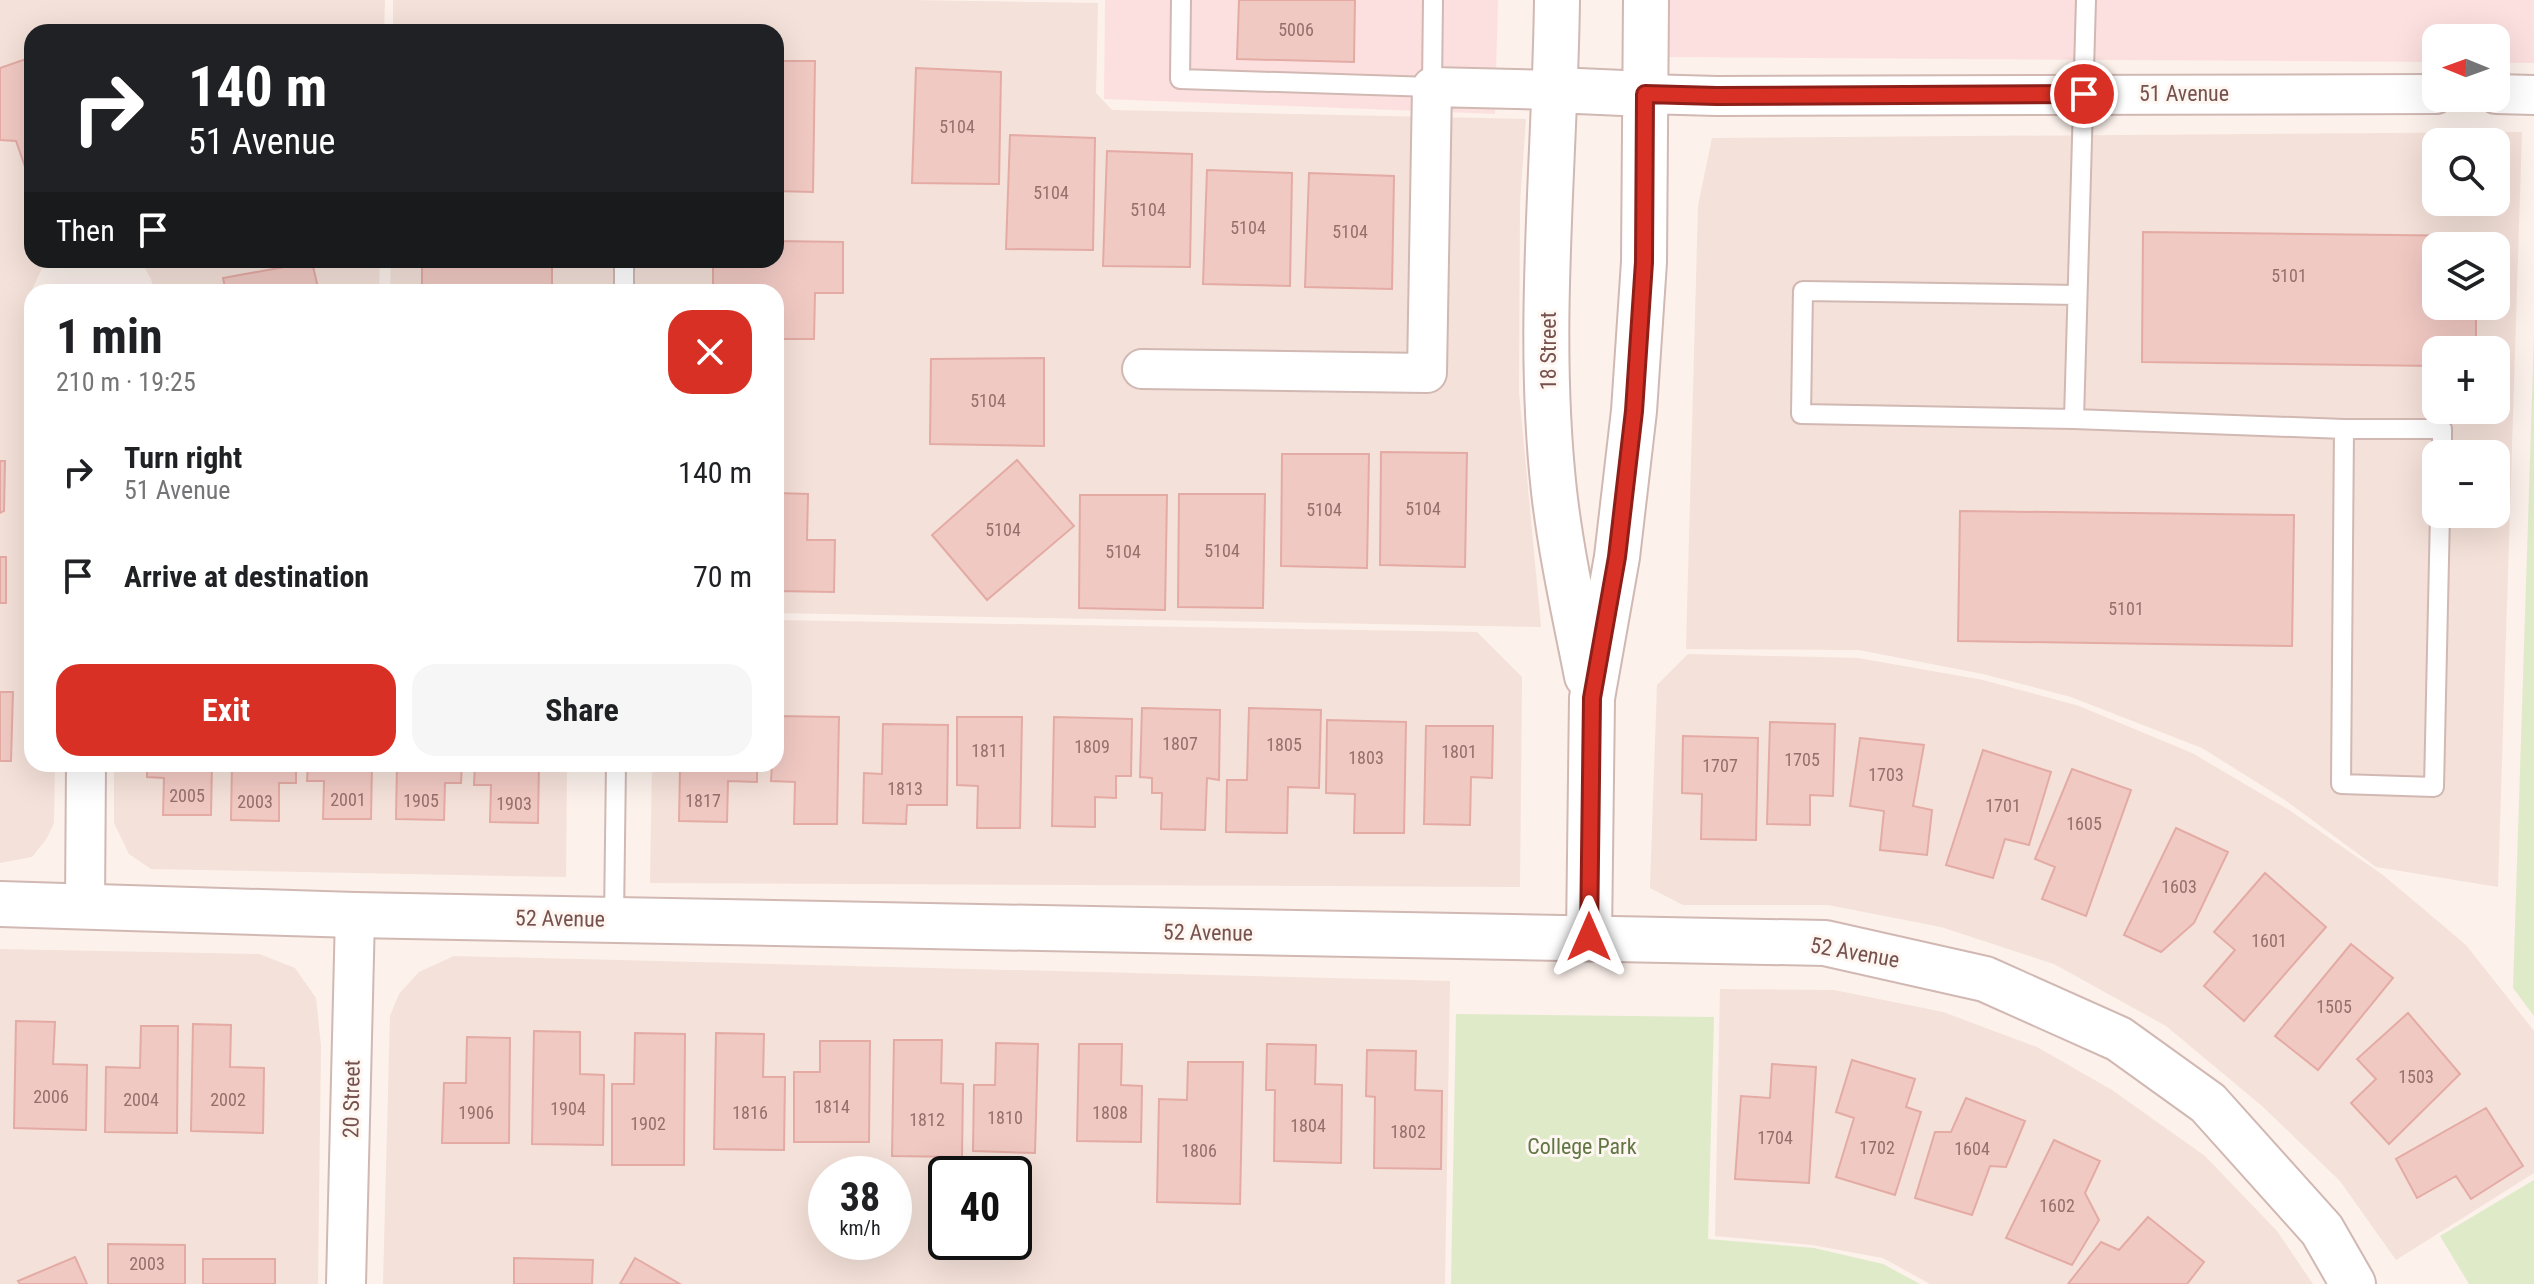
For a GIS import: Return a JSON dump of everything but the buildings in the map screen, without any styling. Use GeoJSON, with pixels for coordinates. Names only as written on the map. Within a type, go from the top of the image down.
{"type":"FeatureCollection","features":[{"type":"Feature","properties":{"kind":"street","name":"18 Street"},"geometry":{"type":"LineString","coordinates":[[1557,0],[1549,258],[1549,422],[1560,536],[1592,698]]}},
{"type":"Feature","properties":{"kind":"street","name":"18 Street"},"geometry":{"type":"LineString","coordinates":[[1589,937],[1592,698],[1617,557],[1634,411],[1644,262],[1646,0]]}},
{"type":"Feature","properties":{"kind":"street"},"geometry":{"type":"LineString","coordinates":[[1142,369],[1427,373],[1432,87],[1645,94]]}},
{"type":"Feature","properties":{"kind":"street","name":"51 Avenue"},"geometry":{"type":"LineString","coordinates":[[1645,94],[2422,94]]}},
{"type":"Feature","properties":{"kind":"street"},"geometry":{"type":"LineString","coordinates":[[2510,94],[2534,95]]}},
{"type":"Feature","properties":{"kind":"street"},"geometry":{"type":"LineString","coordinates":[[85,905],[86,772]]}},
{"type":"Feature","properties":{"kind":"street","name":"52 Avenue"},"geometry":{"type":"LineString","coordinates":[[0,904],[355,915],[1825,943],[1985,979],[2119,1039],[2208,1103],[2322,1230],[2353,1284]]}},
{"type":"Feature","properties":{"kind":"street","name":"20 Street"},"geometry":{"type":"LineString","coordinates":[[346,1284],[355,915]]}},
{"type":"Feature","properties":{"kind":"lane"},"geometry":{"type":"LineString","coordinates":[[1181,0],[1180,79],[1432,87],[1433,0]]}},
{"type":"Feature","properties":{"kind":"lane"},"geometry":{"type":"LineString","coordinates":[[2074,419],[2086,0]]}},
{"type":"Feature","properties":{"kind":"lane"},"geometry":{"type":"LineString","coordinates":[[2077,295],[1803,291],[1801,414],[2442,429],[2442,440]]}},
{"type":"Feature","properties":{"kind":"lane"},"geometry":{"type":"LineString","coordinates":[[2344,429],[2341,784],[2434,787],[2440,528]]}},
{"type":"Feature","properties":{"kind":"lane"},"geometry":{"type":"LineString","coordinates":[[614,918],[616,772]]}},
{"type":"Feature","properties":{"kind":"shaded area"},"geometry":{"type":"Polygon","coordinates":[[[0,0],[385,0],[384,24],[24,24],[24,268],[42,268],[35,284],[24,284],[24,772],[55,772],[54,823],[32,857],[0,863],[0,0]]]}},
{"type":"Feature","properties":{"kind":"shaded area"},"geometry":{"type":"Polygon","coordinates":[[[393,0],[1098,3],[1096,93],[1112,110],[1526,119],[1520,203],[1519,392],[1541,627],[784,613],[784,284],[390,284],[391,268],[784,268],[784,24],[393,24],[393,0]]]}},
{"type":"Feature","properties":{"kind":"shaded area"},"geometry":{"type":"Polygon","coordinates":[[[1105,0],[1498,0],[1495,114],[1104,99],[1105,0]]]}},
{"type":"Feature","properties":{"kind":"shaded area"},"geometry":{"type":"Polygon","coordinates":[[[1663,0],[2534,0],[2534,63],[2510,63],[2510,24],[2422,24],[2422,62],[1662,57],[1663,0]]]}},
{"type":"Feature","properties":{"kind":"shaded area"},"geometry":{"type":"Polygon","coordinates":[[[2510,132],[2522,132],[2510,510],[2510,440],[2422,440],[2422,528],[2509,528],[2498,887],[2376,867],[2285,800],[2202,748],[2071,697],[1983,674],[1859,650],[1686,649],[1698,206],[1712,138],[2422,133],[2422,216],[2510,216],[2510,132]]]}},
{"type":"Feature","properties":{"kind":"shaded area"},"geometry":{"type":"Polygon","coordinates":[[[145,268],[380,268],[379,284],[152,284],[145,268]]]}},
{"type":"Feature","properties":{"kind":"shaded area"},"geometry":{"type":"Polygon","coordinates":[[[784,620],[1477,632],[1522,677],[1520,887],[650,883],[652,772],[784,772],[784,620]]]}},
{"type":"Feature","properties":{"kind":"shaded area"},"geometry":{"type":"Polygon","coordinates":[[[1688,654],[1858,658],[1983,680],[2079,706],[2192,753],[2289,810],[2383,875],[2466,945],[2534,1031],[2534,1173],[2396,1260],[2340,1181],[2262,1106],[2166,1026],[2054,964],[1941,927],[1828,905],[1683,905],[1650,888],[1657,685],[1688,654]]]}},
{"type":"Feature","properties":{"kind":"shaded area"},"geometry":{"type":"Polygon","coordinates":[[[114,772],[567,772],[566,877],[151,869],[129,854],[114,823],[114,772]]]}},
{"type":"Feature","properties":{"kind":"shaded area"},"geometry":{"type":"Polygon","coordinates":[[[0,949],[259,954],[295,968],[316,998],[321,1046],[318,1284],[0,1284],[0,949]]]}},
{"type":"Feature","properties":{"kind":"shaded area"},"geometry":{"type":"Polygon","coordinates":[[[454,956],[1450,981],[1445,1284],[383,1284],[390,1016],[399,994],[419,972],[454,956]]]}},
{"type":"Feature","properties":{"kind":"shaded area"},"geometry":{"type":"Polygon","coordinates":[[[1720,989],[1834,990],[1943,1012],[2037,1047],[2112,1090],[2205,1156],[2277,1231],[2313,1284],[1930,1284],[1883,1258],[1812,1245],[1715,1236],[1720,989]]]}},
{"type":"Feature","properties":{"kind":"green space"},"geometry":{"type":"Polygon","coordinates":[[[2534,335],[2534,1016],[2513,988],[2534,335]]]}},
{"type":"Feature","properties":{"kind":"green space","name":"College Park"},"geometry":{"type":"Polygon","coordinates":[[[1456,1014],[1714,1017],[1708,1239],[1814,1248],[1883,1264],[1920,1284],[1451,1284],[1456,1014]]]}},
{"type":"Feature","properties":{"kind":"green space"},"geometry":{"type":"Polygon","coordinates":[[[2534,1180],[2534,1284],[2469,1284],[2440,1236],[2534,1180]]]}},
{"type":"Feature","properties":{"kind":"route"},"geometry":{"type":"LineString","coordinates":[[1589,937],[1592,698],[1617,557],[1634,411],[1644,262],[1645,94],[2084,94]]}}]}
